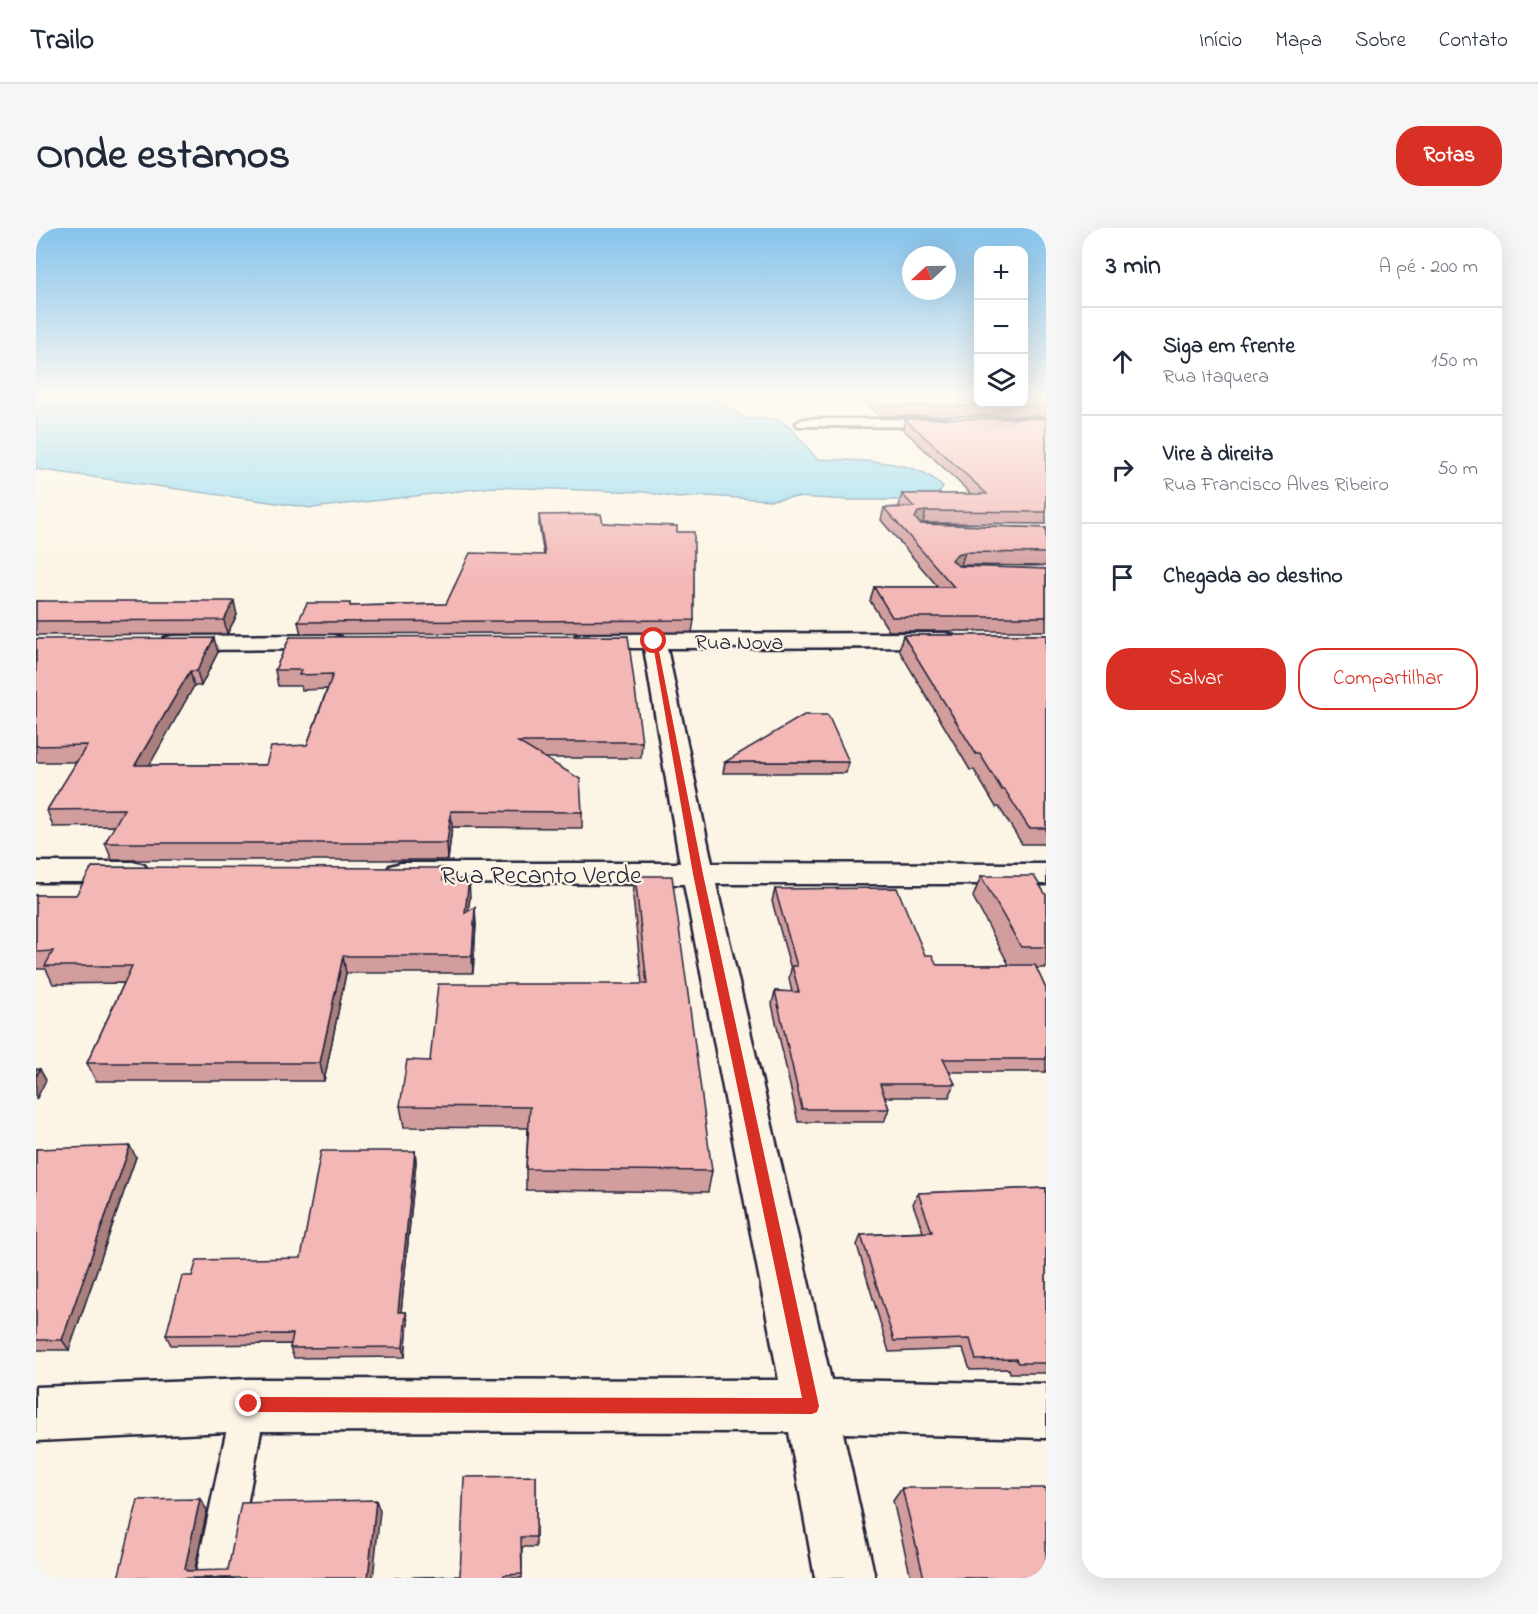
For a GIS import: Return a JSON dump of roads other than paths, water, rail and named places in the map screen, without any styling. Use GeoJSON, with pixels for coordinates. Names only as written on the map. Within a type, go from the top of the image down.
{"type":"FeatureCollection","features":[{"type":"Feature","properties":{"kind":"street","name":"Rua Nova"},"geometry":{"type":"LineString","coordinates":[[559,641],[963,640]]}},
{"type":"Feature","properties":{"kind":"street"},"geometry":{"type":"LineString","coordinates":[[654,641],[698,874],[812,1406],[845,1578]]}},
{"type":"Feature","properties":{"kind":"street"},"geometry":{"type":"LineString","coordinates":[[155,643],[357,642]]}},
{"type":"Feature","properties":{"kind":"street"},"geometry":{"type":"LineString","coordinates":[[36,872],[166,873]]}},
{"type":"Feature","properties":{"kind":"street","name":"Rua Recanto Verde"},"geometry":{"type":"LineString","coordinates":[[367,873],[1046,874]]}},
{"type":"Feature","properties":{"kind":"street"},"geometry":{"type":"LineString","coordinates":[[36,1414],[249,1404],[812,1406],[1046,1411]]}},
{"type":"Feature","properties":{"kind":"lane"},"geometry":{"type":"LineString","coordinates":[[214,1578],[249,1404]]}},
{"type":"Feature","properties":{"kind":"water"},"geometry":{"type":"Polygon","coordinates":[[[36,458],[816,458],[903,466],[933,478],[943,488],[937,495],[913,500],[795,497],[771,500],[707,496],[678,498],[644,492],[493,487],[312,508],[36,469],[36,458]]]}}]}
